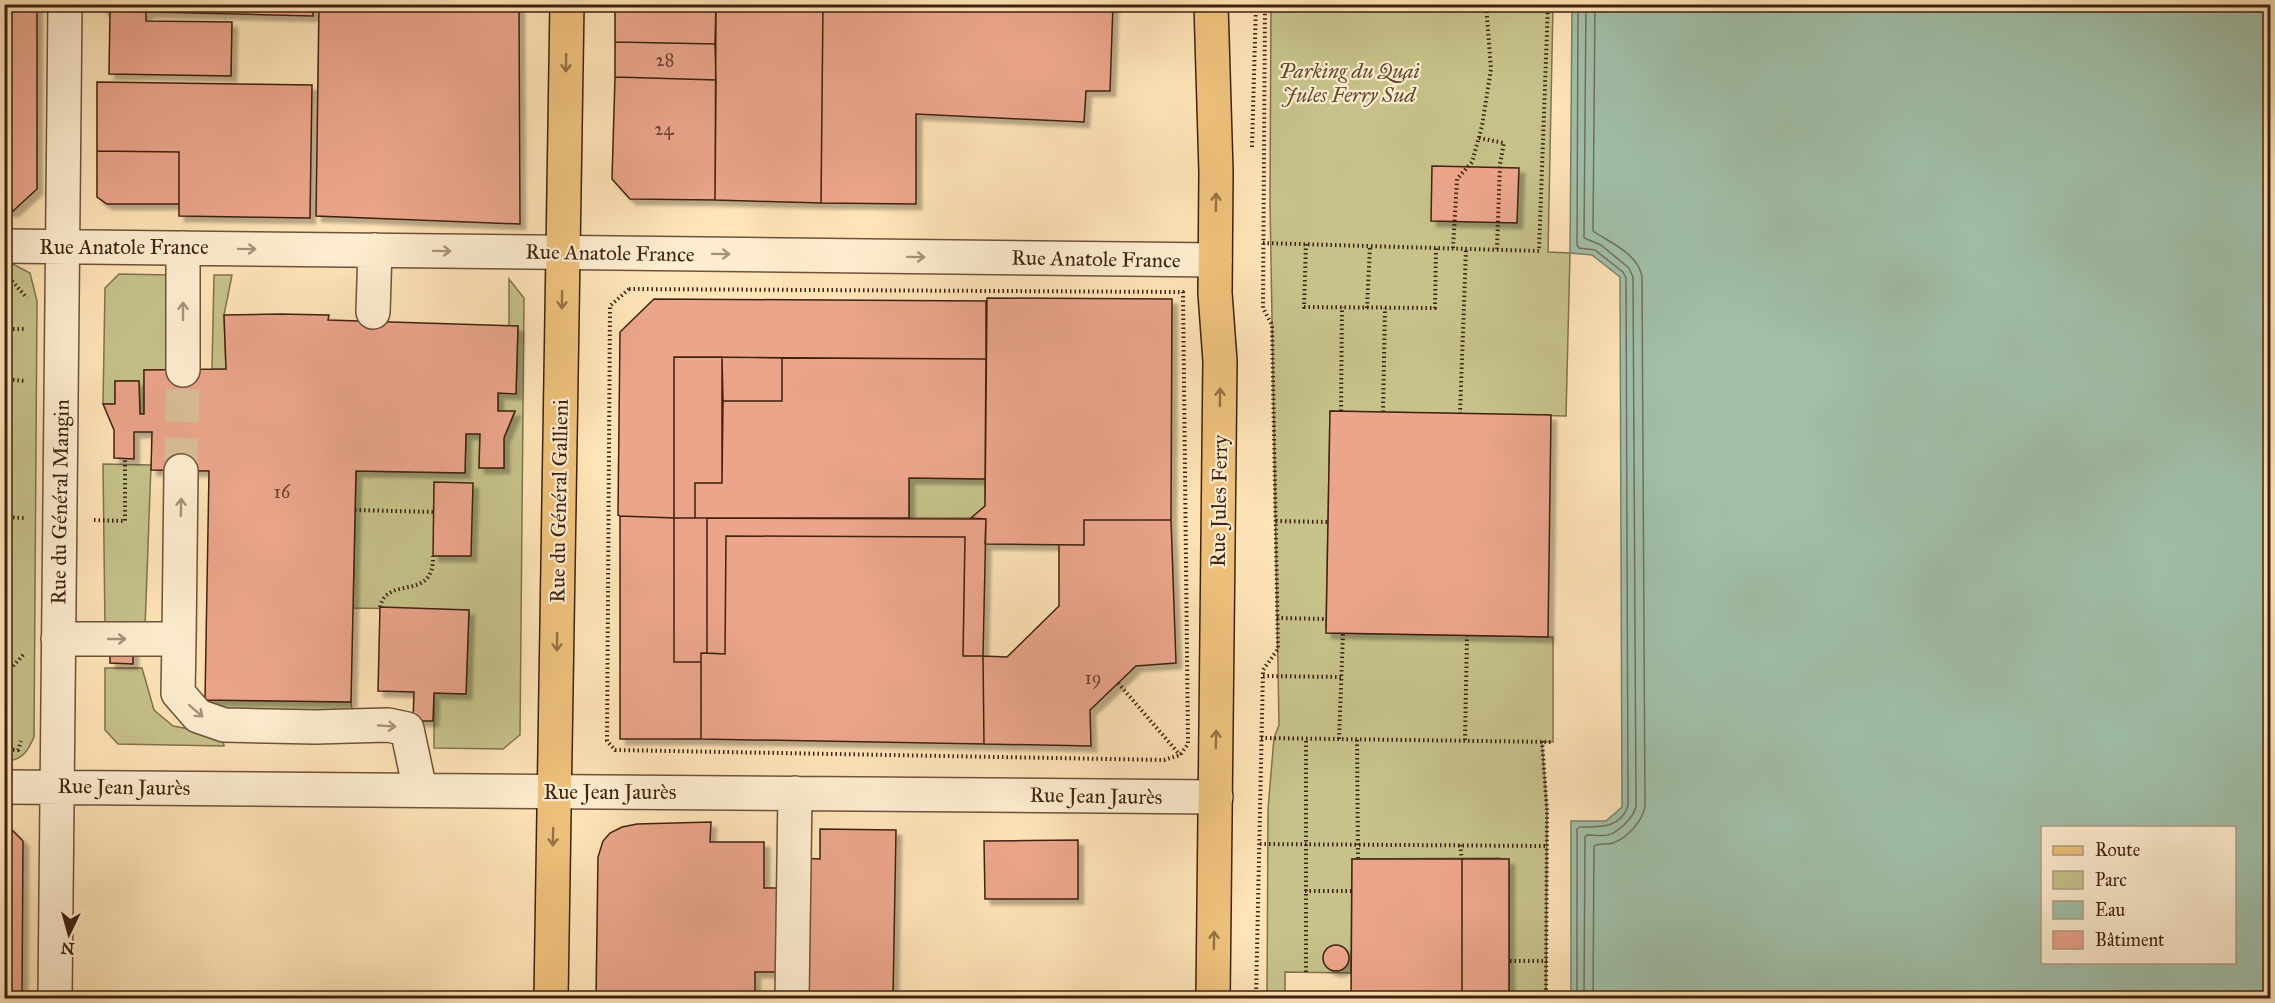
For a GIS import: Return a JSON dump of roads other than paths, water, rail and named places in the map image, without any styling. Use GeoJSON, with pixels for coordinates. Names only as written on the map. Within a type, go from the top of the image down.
{"type":"FeatureCollection","features":[{"type":"Feature","properties":{"kind":"main road","name":"Rue du Général Gallieni"},"geometry":{"type":"LineString","coordinates":[[551,999],[567,4]]}},
{"type":"Feature","properties":{"kind":"main road","name":"Rue Jules Ferry"},"geometry":{"type":"LineString","coordinates":[[1211,4],[1216,172],[1215,260],[1220,361],[1213,999]]}},
{"type":"Feature","properties":{"kind":"street","name":"Rue du Général Mangin"},"geometry":{"type":"LineString","coordinates":[[55,999],[65,4]]}},
{"type":"Feature","properties":{"kind":"street","name":"Rue Anatole France"},"geometry":{"type":"LineString","coordinates":[[4,246],[1215,260]]}},
{"type":"Feature","properties":{"kind":"street"},"geometry":{"type":"LineString","coordinates":[[183,248],[183,370]]}},
{"type":"Feature","properties":{"kind":"street"},"geometry":{"type":"LineString","coordinates":[[373,312],[375,250]]}},
{"type":"Feature","properties":{"kind":"street"},"geometry":{"type":"LineString","coordinates":[[181,471],[178,693],[198,716],[224,725],[315,727],[388,725],[407,729],[420,790]]}},
{"type":"Feature","properties":{"kind":"street"},"geometry":{"type":"LineString","coordinates":[[58,639],[179,639]]}},
{"type":"Feature","properties":{"kind":"street","name":"Rue Jean Jaurès"},"geometry":{"type":"LineString","coordinates":[[4,786],[1216,797]]}},
{"type":"Feature","properties":{"kind":"street"},"geometry":{"type":"LineString","coordinates":[[792,999],[795,793]]}},
{"type":"Feature","properties":{"kind":"water"},"geometry":{"type":"Polygon","coordinates":[[[1572,5],[2270,5],[2270,998],[1571,998],[1571,821],[1606,821],[1622,807],[1620,277],[1592,255],[1570,253],[1572,5]]]}},
{"type":"Feature","properties":{"kind":"tunnel"},"geometry":{"type":"LineString","coordinates":[[181,471],[183,370]]}},
{"type":"Feature","properties":{"kind":"park label","name":"Parking du Quai Jules Ferry Sud"},"geometry":{"type":"Point","coordinates":[1349,83]}}]}
